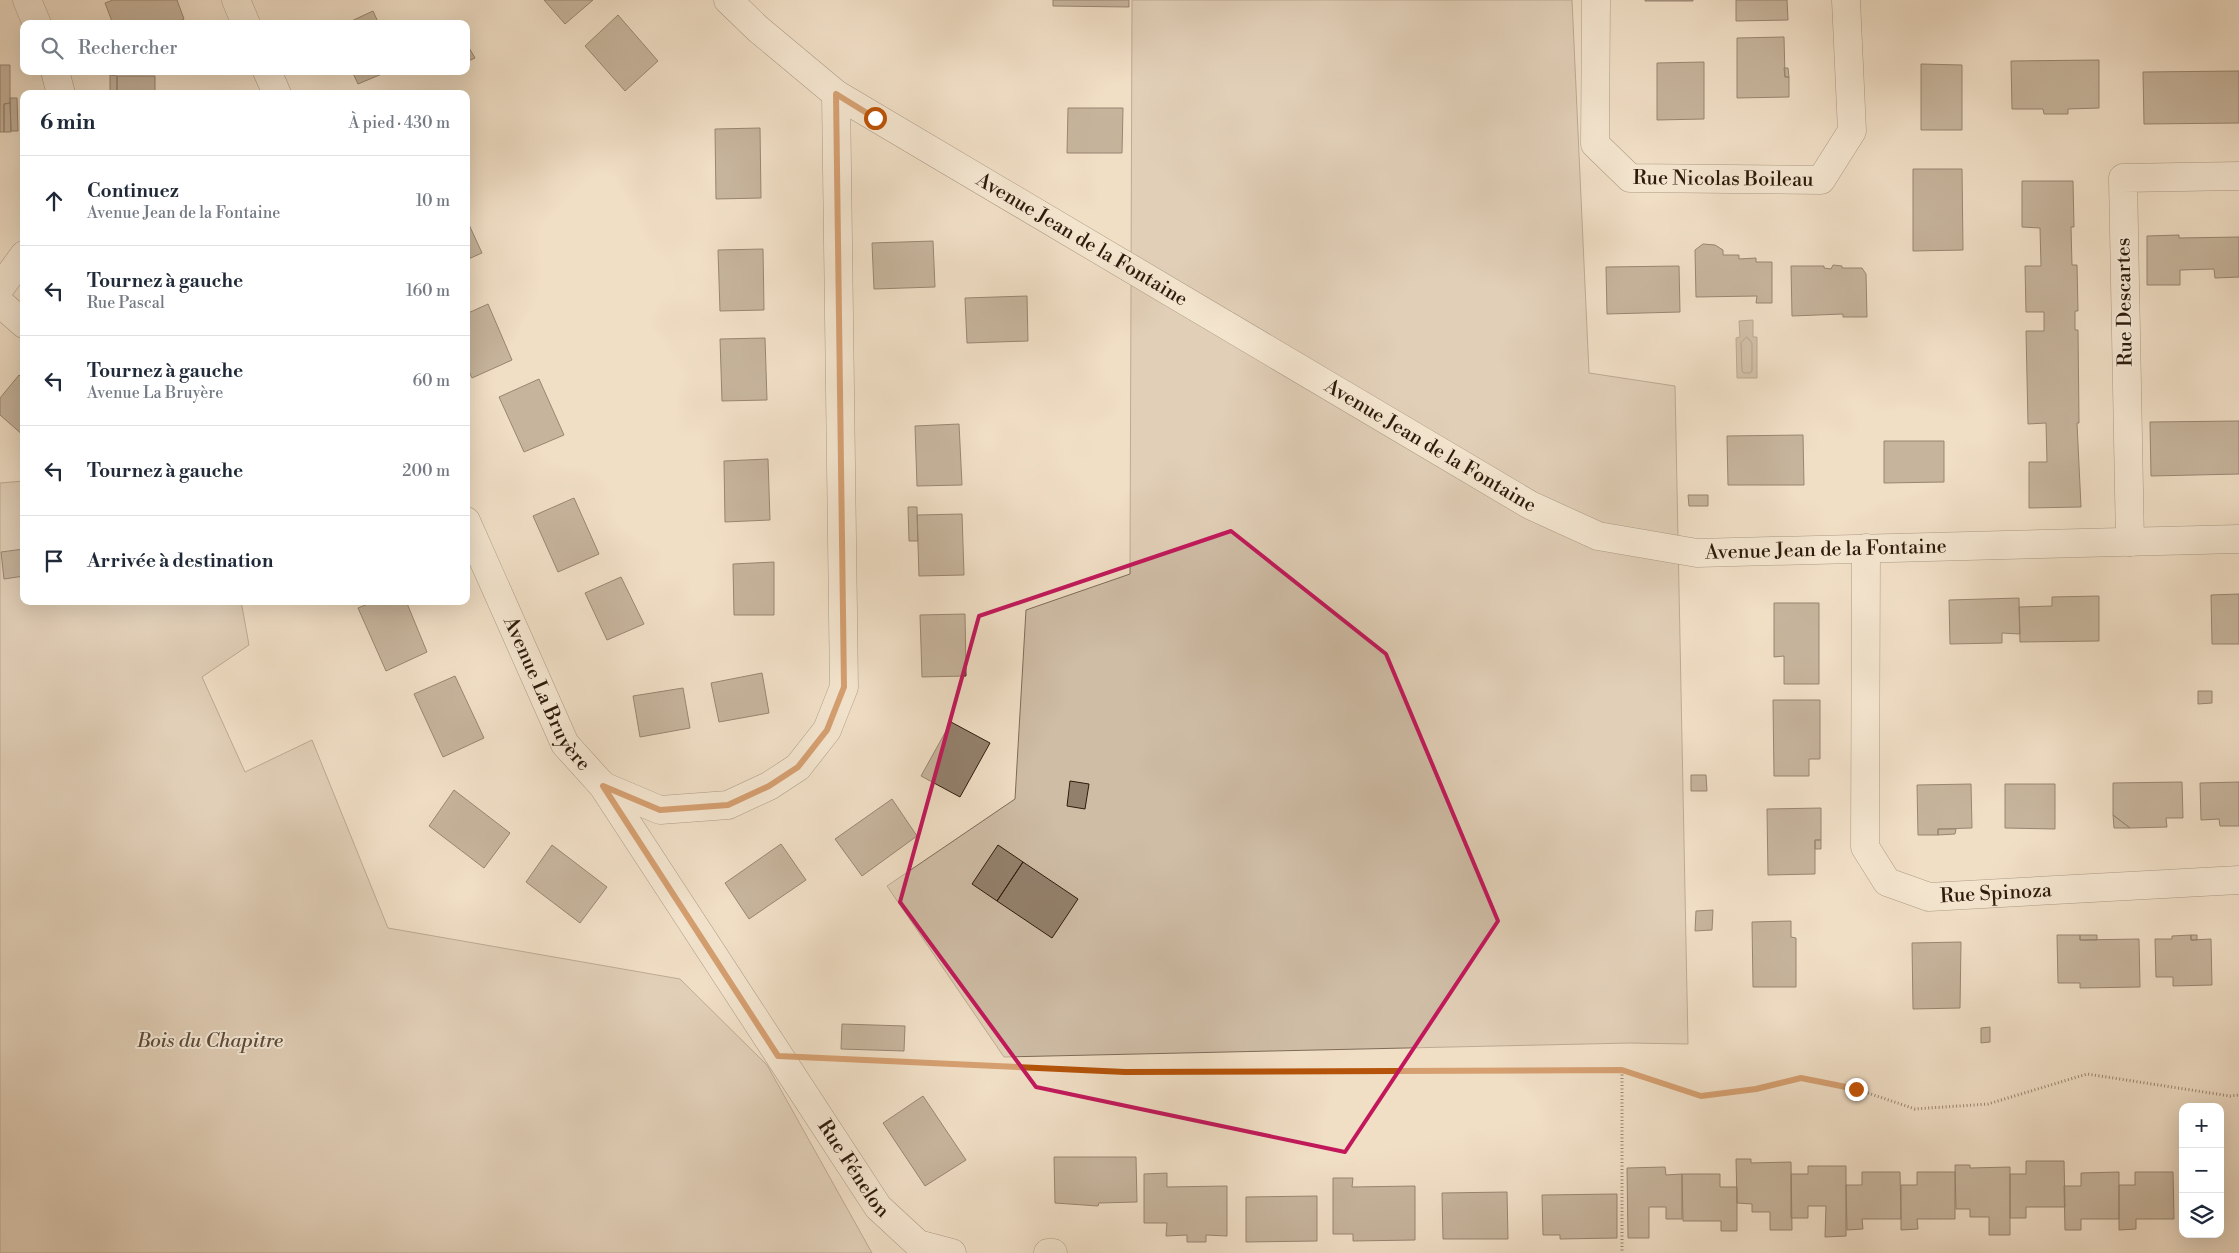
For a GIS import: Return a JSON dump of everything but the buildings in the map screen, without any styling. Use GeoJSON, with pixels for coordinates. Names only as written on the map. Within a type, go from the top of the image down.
{"type":"FeatureCollection","features":[{"type":"Feature","properties":{"kind":"street"},"geometry":{"type":"LineString","coordinates":[[27,0],[35,20]]}},
{"type":"Feature","properties":{"kind":"street"},"geometry":{"type":"LineString","coordinates":[[236,0],[244,20]]}},
{"type":"Feature","properties":{"kind":"street","name":"Avenue Jean de la Fontaine"},"geometry":{"type":"LineString","coordinates":[[728,0],[758,29],[836,94],[1530,505],[1598,536],[1697,552],[2239,540]]}},
{"type":"Feature","properties":{"kind":"street","name":"Rue Nicolas Boileau"},"geometry":{"type":"LineString","coordinates":[[1596,0],[1595,144],[1630,178],[1821,180],[1852,131],[1846,0]]}},
{"type":"Feature","properties":{"kind":"street"},"geometry":{"type":"LineString","coordinates":[[56,75],[60,90]]}},
{"type":"Feature","properties":{"kind":"street"},"geometry":{"type":"LineString","coordinates":[[269,75],[275,90]]}},
{"type":"Feature","properties":{"kind":"street"},"geometry":{"type":"LineString","coordinates":[[603,786],[660,810],[728,805],[769,786],[798,767],[827,730],[844,687],[836,94]]}},
{"type":"Feature","properties":{"kind":"street","name":"Rue Descartes"},"geometry":{"type":"LineString","coordinates":[[2130,542],[2123,178],[2239,176]]}},
{"type":"Feature","properties":{"kind":"street"},"geometry":{"type":"LineString","coordinates":[[0,288],[20,260]]}},
{"type":"Feature","properties":{"kind":"street"},"geometry":{"type":"LineString","coordinates":[[0,303],[20,320]]}},
{"type":"Feature","properties":{"kind":"street","name":"Avenue La Bruyère"},"geometry":{"type":"LineString","coordinates":[[470,530],[565,744],[603,786],[778,1056]]}},
{"type":"Feature","properties":{"kind":"street","name":"Rue Spinoza"},"geometry":{"type":"LineString","coordinates":[[1866,548],[1865,847],[1887,882],[1929,897],[2239,880]]}},
{"type":"Feature","properties":{"kind":"street","name":"Rue Fénelon"},"geometry":{"type":"LineString","coordinates":[[778,1056],[878,1207],[918,1244],[952,1253]]}},
{"type":"Feature","properties":{"kind":"street"},"geometry":{"type":"LineString","coordinates":[[1048,1253],[1054,1253]]}},
{"type":"Feature","properties":{"kind":"path"},"geometry":{"type":"LineString","coordinates":[[778,1056],[1125,1072],[1622,1070],[1701,1096],[1756,1089],[1801,1078],[1856,1089],[1915,1109],[1988,1104],[2087,1074],[2230,1096],[2239,1095]]}},
{"type":"Feature","properties":{"kind":"path"},"geometry":{"type":"LineString","coordinates":[[1622,1070],[1622,1253]]}},
{"type":"Feature","properties":{"kind":"highlighted area"},"geometry":{"type":"Polygon","coordinates":[[[1231,531],[1386,654],[1498,921],[1345,1152],[1036,1087],[900,902],[979,616],[1231,531]]]}},
{"type":"Feature","properties":{"kind":"green space"},"geometry":{"type":"Polygon","coordinates":[[[1132,0],[1572,0],[1589,373],[1675,386],[1688,1044],[1630,1043],[1004,1057],[887,886],[1015,799],[1026,610],[1130,574],[1132,0]]]}},
{"type":"Feature","properties":{"kind":"green space","name":"Bois du Chapitre"},"geometry":{"type":"Polygon","coordinates":[[[20,481],[20,605],[242,605],[249,645],[202,677],[245,772],[312,740],[388,928],[680,979],[767,1065],[872,1253],[0,1253],[0,483],[20,481]]]}},
{"type":"Feature","properties":{"kind":"water"},"geometry":{"type":"Polygon","coordinates":[[[1753,320],[1753,337],[1757,337],[1757,378],[1737,378],[1736,338],[1740,337],[1739,321],[1753,320]]]}},
{"type":"Feature","properties":{"kind":"route"},"geometry":{"type":"LineString","coordinates":[[875,118],[836,94],[844,687],[827,730],[798,767],[769,786],[728,805],[660,810],[603,786],[778,1056],[1125,1072],[1622,1070],[1701,1096],[1756,1089],[1801,1078],[1856,1089]]}}]}
